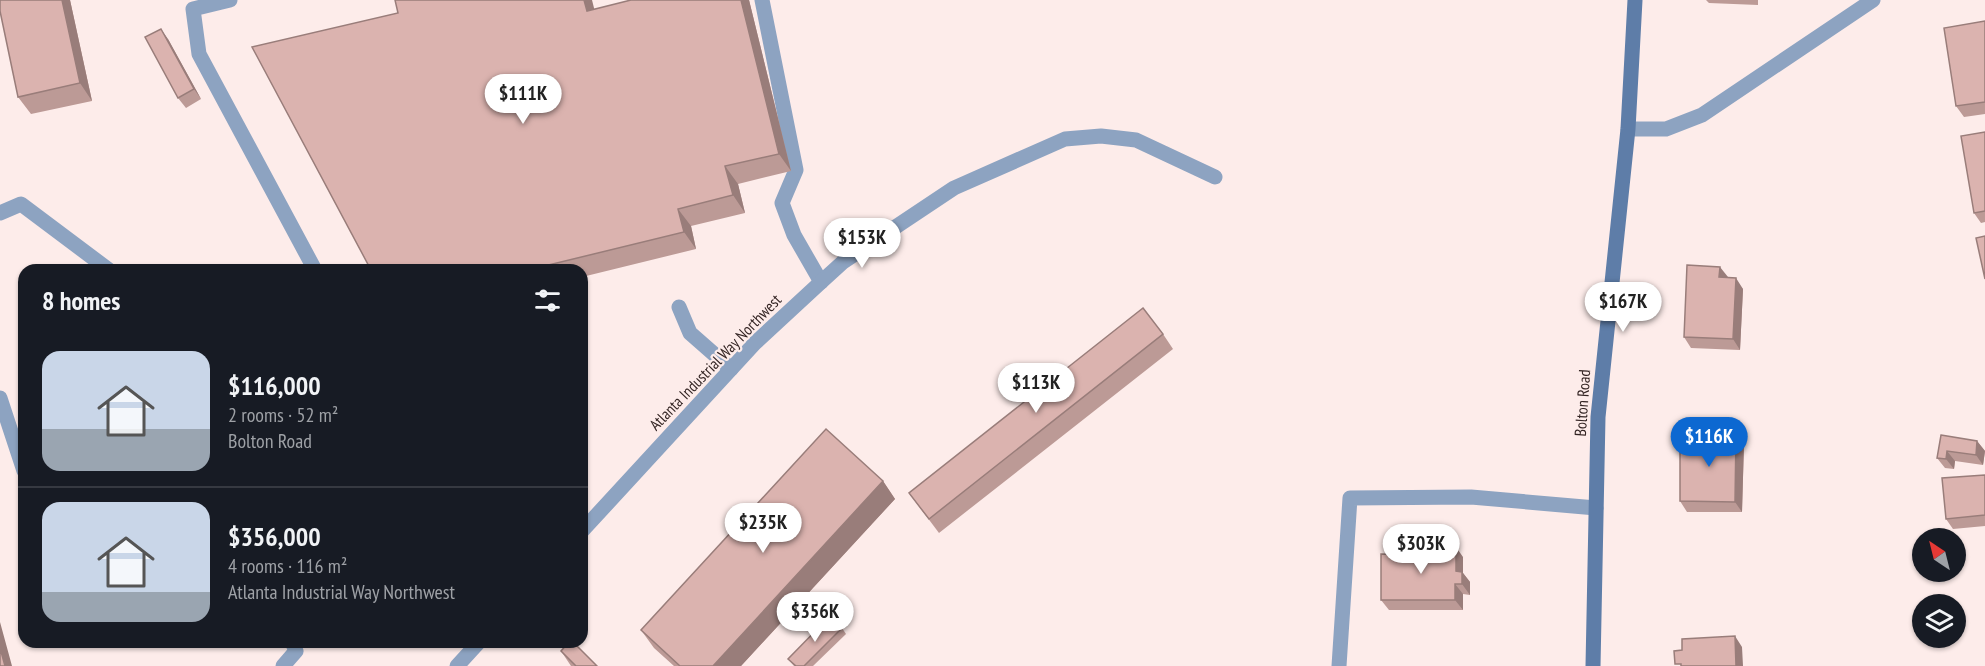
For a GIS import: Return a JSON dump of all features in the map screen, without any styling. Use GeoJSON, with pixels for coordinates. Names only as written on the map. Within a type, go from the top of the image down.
{"type":"FeatureCollection","features":[{"type":"Feature","properties":{"kind":"main road","name":"Bolton Road"},"geometry":{"type":"LineString","coordinates":[[1593,666],[1598,417],[1628,129],[1635,0]]}},
{"type":"Feature","properties":{"kind":"street"},"geometry":{"type":"LineString","coordinates":[[231,0],[193,9],[200,54],[312,264]]}},
{"type":"Feature","properties":{"kind":"street"},"geometry":{"type":"LineString","coordinates":[[762,0],[796,170],[782,203],[794,235],[821,282]]}},
{"type":"Feature","properties":{"kind":"street"},"geometry":{"type":"LineString","coordinates":[[1628,129],[1665,129],[1702,116],[1873,0]]}},
{"type":"Feature","properties":{"kind":"street","name":"Atlanta Industrial Way Northwest"},"geometry":{"type":"LineString","coordinates":[[588,524],[755,343],[821,282],[843,262],[954,188],[1065,139],[1101,136],[1136,140],[1215,177]]}},
{"type":"Feature","properties":{"kind":"street"},"geometry":{"type":"LineString","coordinates":[[0,213],[21,204],[102,264]]}},
{"type":"Feature","properties":{"kind":"street"},"geometry":{"type":"LineString","coordinates":[[679,307],[690,333],[731,369]]}},
{"type":"Feature","properties":{"kind":"street"},"geometry":{"type":"LineString","coordinates":[[0,398],[18,453]]}},
{"type":"Feature","properties":{"kind":"street"},"geometry":{"type":"LineString","coordinates":[[1339,666],[1350,498],[1471,497],[1596,508]]}},
{"type":"Feature","properties":{"kind":"street"},"geometry":{"type":"LineString","coordinates":[[283,666],[296,651],[295,648]]}},
{"type":"Feature","properties":{"kind":"street"},"geometry":{"type":"LineString","coordinates":[[457,666],[474,648]]}},
{"type":"Feature","properties":{"kind":"building"},"geometry":{"type":"Polygon","coordinates":[[[0,0],[62,0],[80,83],[18,97],[0,11],[0,0]]]}},
{"type":"Feature","properties":{"kind":"building"},"geometry":{"type":"Polygon","coordinates":[[[395,0],[584,0],[587,11],[631,0],[741,0],[779,154],[725,166],[733,195],[678,209],[684,232],[553,264],[368,264],[252,47],[398,13],[395,0]]]}},
{"type":"Feature","properties":{"kind":"building"},"geometry":{"type":"Polygon","coordinates":[[[1985,21],[1985,102],[1956,106],[1944,28],[1985,21]]]}},
{"type":"Feature","properties":{"kind":"building"},"geometry":{"type":"Polygon","coordinates":[[[161,29],[194,89],[178,98],[145,37],[161,29]]]}},
{"type":"Feature","properties":{"kind":"building"},"geometry":{"type":"Polygon","coordinates":[[[1985,132],[1985,211],[1974,213],[1961,136],[1985,132]]]}},
{"type":"Feature","properties":{"kind":"building"},"geometry":{"type":"Polygon","coordinates":[[[1985,236],[1985,279],[1976,238],[1985,236]]]}},
{"type":"Feature","properties":{"kind":"building"},"geometry":{"type":"Polygon","coordinates":[[[1687,265],[1720,267],[1719,277],[1736,278],[1733,339],[1684,337],[1687,265]]]}},
{"type":"Feature","properties":{"kind":"building"},"geometry":{"type":"Polygon","coordinates":[[[1143,308],[1163,334],[929,519],[909,493],[1143,308]]]}},
{"type":"Feature","properties":{"kind":"building"},"geometry":{"type":"Polygon","coordinates":[[[826,429],[883,481],[713,666],[680,666],[641,630],[826,429]]]}},
{"type":"Feature","properties":{"kind":"building"},"geometry":{"type":"Polygon","coordinates":[[[1687,432],[1736,433],[1735,502],[1680,501],[1680,452],[1687,452],[1687,432]]]}},
{"type":"Feature","properties":{"kind":"building"},"geometry":{"type":"Polygon","coordinates":[[[1941,435],[1977,441],[1976,455],[1947,451],[1946,459],[1937,458],[1941,435]]]}},
{"type":"Feature","properties":{"kind":"building"},"geometry":{"type":"Polygon","coordinates":[[[1985,475],[1985,515],[1946,519],[1942,478],[1985,475]]]}},
{"type":"Feature","properties":{"kind":"building"},"geometry":{"type":"Polygon","coordinates":[[[1425,546],[1456,547],[1456,571],[1462,572],[1462,584],[1455,584],[1455,600],[1381,600],[1381,554],[1425,555],[1425,546]]]}},
{"type":"Feature","properties":{"kind":"building"},"geometry":{"type":"Polygon","coordinates":[[[830,616],[842,628],[804,666],[796,666],[788,659],[830,616]]]}},
{"type":"Feature","properties":{"kind":"building"},"geometry":{"type":"Polygon","coordinates":[[[1735,636],[1736,666],[1681,666],[1681,664],[1675,664],[1674,651],[1682,650],[1682,639],[1735,636]]]}},
{"type":"Feature","properties":{"kind":"building"},"geometry":{"type":"Polygon","coordinates":[[[0,648],[5,666],[0,666],[0,648]]]}},
{"type":"Feature","properties":{"kind":"building"},"geometry":{"type":"Polygon","coordinates":[[[564,648],[579,648],[597,666],[576,666],[561,651],[564,648]]]}}]}
